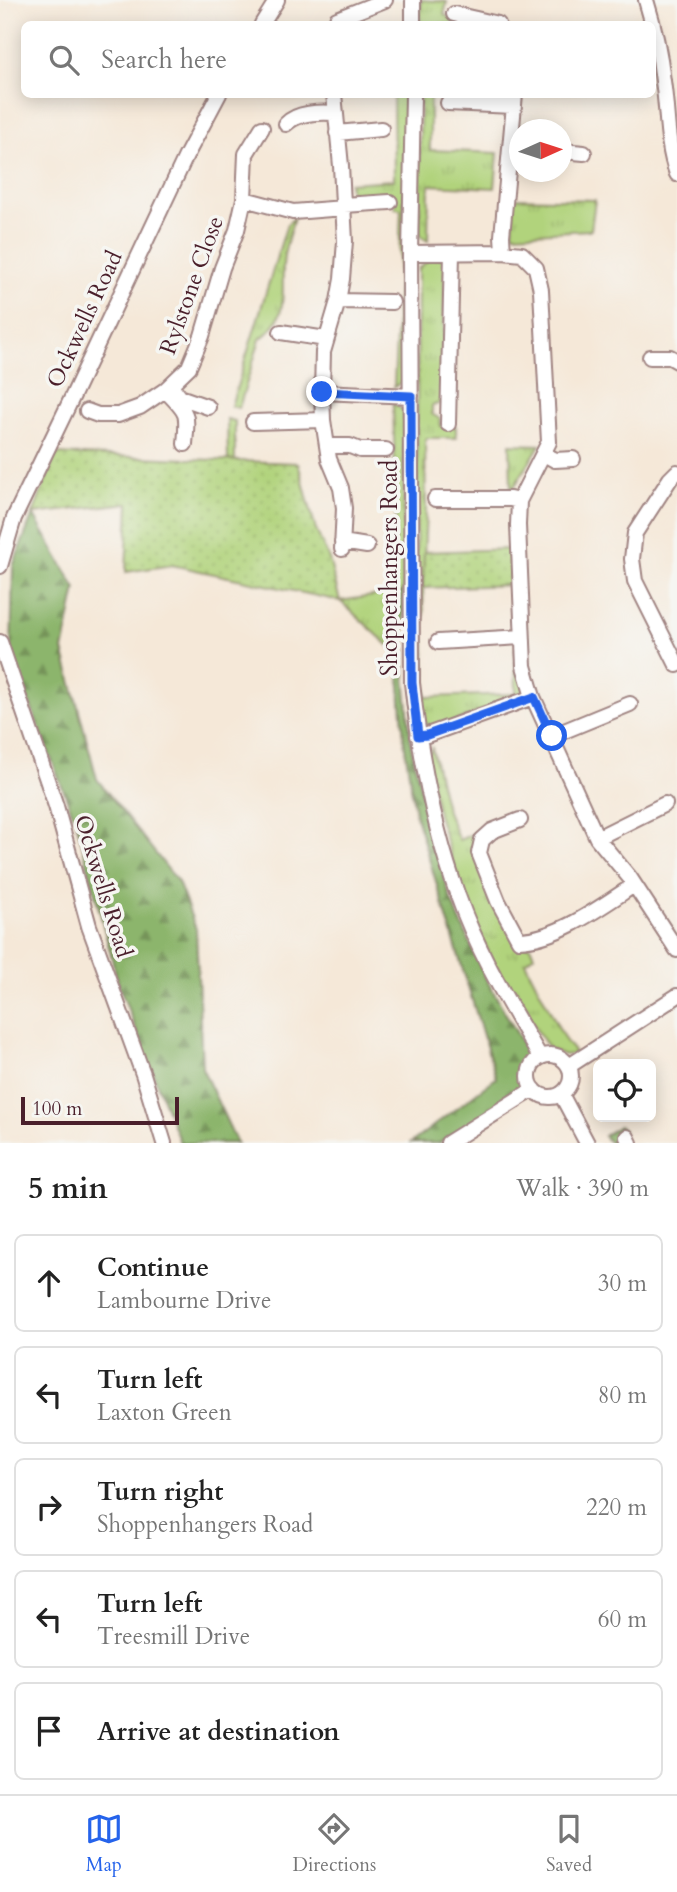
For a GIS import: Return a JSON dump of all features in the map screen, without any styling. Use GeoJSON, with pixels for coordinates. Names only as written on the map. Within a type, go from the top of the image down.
{"type":"FeatureCollection","features":[{"type":"Feature","properties":{"kind":"street"},"geometry":{"type":"LineString","coordinates":[[264,21],[277,0]]}},
{"type":"Feature","properties":{"kind":"street"},"geometry":{"type":"LineString","coordinates":[[337,21],[385,0]]}},
{"type":"Feature","properties":{"kind":"street"},"geometry":{"type":"LineString","coordinates":[[413,0],[413,21]]}},
{"type":"Feature","properties":{"kind":"street"},"geometry":{"type":"LineString","coordinates":[[646,0],[652,21]]}},
{"type":"Feature","properties":{"kind":"street"},"geometry":{"type":"LineString","coordinates":[[460,18],[479,21]]}},
{"type":"Feature","properties":{"kind":"street"},"geometry":{"type":"LineString","coordinates":[[656,42],[670,154],[677,174]]}},
{"type":"Feature","properties":{"kind":"street","name":"Ockwells Road"},"geometry":{"type":"LineString","coordinates":[[0,566],[14,518],[186,156],[217,98]]}},
{"type":"Feature","properties":{"kind":"street"},"geometry":{"type":"LineString","coordinates":[[334,98],[345,241],[338,301],[323,352],[323,420],[329,459],[341,488],[345,508],[342,546],[367,546]]}},
{"type":"Feature","properties":{"kind":"street","name":"Shoppenhangers Road"},"geometry":{"type":"LineString","coordinates":[[413,98],[410,253],[412,683],[418,736],[433,816],[458,898],[491,971],[540,1057]]}},
{"type":"Feature","properties":{"kind":"street"},"geometry":{"type":"LineString","coordinates":[[448,102],[514,100],[514,119]]}},
{"type":"Feature","properties":{"kind":"street"},"geometry":{"type":"LineString","coordinates":[[286,124],[298,117],[335,113]]}},
{"type":"Feature","properties":{"kind":"street","name":"Rylstone Close"},"geometry":{"type":"LineString","coordinates":[[93,418],[118,415],[140,407],[189,367],[237,230],[246,154],[262,128]]}},
{"type":"Feature","properties":{"kind":"street"},"geometry":{"type":"LineString","coordinates":[[337,133],[381,129]]}},
{"type":"Feature","properties":{"kind":"street"},"geometry":{"type":"LineString","coordinates":[[572,152],[584,153]]}},
{"type":"Feature","properties":{"kind":"street"},"geometry":{"type":"LineString","coordinates":[[503,252],[502,236],[510,182]]}},
{"type":"Feature","properties":{"kind":"street","name":"Rylstone Close"},"geometry":{"type":"LineString","coordinates":[[240,192],[293,212],[390,202]]}},
{"type":"Feature","properties":{"kind":"street"},"geometry":{"type":"LineString","coordinates":[[410,253],[522,254],[536,268],[541,290],[549,442],[519,501],[524,666],[534,697],[597,838],[617,861],[677,950]]}},
{"type":"Feature","properties":{"kind":"street"},"geometry":{"type":"LineString","coordinates":[[445,415],[452,253]]}},
{"type":"Feature","properties":{"kind":"street"},"geometry":{"type":"LineString","coordinates":[[338,301],[392,302]]}},
{"type":"Feature","properties":{"kind":"street"},"geometry":{"type":"LineString","coordinates":[[281,332],[326,339]]}},
{"type":"Feature","properties":{"kind":"street"},"geometry":{"type":"LineString","coordinates":[[650,357],[666,356],[677,361]]}},
{"type":"Feature","properties":{"kind":"street"},"geometry":{"type":"LineString","coordinates":[[167,387],[180,397],[208,407]]}},
{"type":"Feature","properties":{"kind":"street"},"geometry":{"type":"LineString","coordinates":[[167,387],[188,420],[185,444]]}},
{"type":"Feature","properties":{"kind":"street"},"geometry":{"type":"LineString","coordinates":[[322,392],[411,396]]}},
{"type":"Feature","properties":{"kind":"street"},"geometry":{"type":"LineString","coordinates":[[253,422],[323,420]]}},
{"type":"Feature","properties":{"kind":"street"},"geometry":{"type":"LineString","coordinates":[[327,446],[386,450]]}},
{"type":"Feature","properties":{"kind":"street"},"geometry":{"type":"LineString","coordinates":[[544,454],[555,460],[573,459]]}},
{"type":"Feature","properties":{"kind":"street"},"geometry":{"type":"LineString","coordinates":[[677,472],[635,533],[632,559],[635,581],[677,665]]}},
{"type":"Feature","properties":{"kind":"street"},"geometry":{"type":"LineString","coordinates":[[435,499],[519,501]]}},
{"type":"Feature","properties":{"kind":"street"},"geometry":{"type":"LineString","coordinates":[[438,642],[522,637]]}},
{"type":"Feature","properties":{"kind":"street","name":"Ockwells Road"},"geometry":{"type":"LineString","coordinates":[[0,642],[56,806],[89,926],[143,1074],[164,1143]]}},
{"type":"Feature","properties":{"kind":"street"},"geometry":{"type":"LineString","coordinates":[[418,736],[534,697]]}},
{"type":"Feature","properties":{"kind":"street"},"geometry":{"type":"LineString","coordinates":[[552,736],[629,704]]}},
{"type":"Feature","properties":{"kind":"street"},"geometry":{"type":"LineString","coordinates":[[597,838],[653,817],[665,804]]}},
{"type":"Feature","properties":{"kind":"street"},"geometry":{"type":"LineString","coordinates":[[520,820],[492,831],[482,840],[479,853],[498,901],[519,940],[533,940],[559,929],[634,885]]}},
{"type":"Feature","properties":{"kind":"street"},"geometry":{"type":"LineString","coordinates":[[569,1066],[677,996]]}},
{"type":"Feature","properties":{"kind":"street"},"geometry":{"type":"LineString","coordinates":[[553,1055],[569,1066],[569,1085],[561,1094],[549,1097],[538,1093],[530,1082],[531,1068],[540,1057],[553,1055]]}},
{"type":"Feature","properties":{"kind":"street"},"geometry":{"type":"LineString","coordinates":[[448,1143],[534,1089]]}},
{"type":"Feature","properties":{"kind":"street"},"geometry":{"type":"LineString","coordinates":[[561,1094],[587,1143]]}},
{"type":"Feature","properties":{"kind":"green space"},"geometry":{"type":"Polygon","coordinates":[[[421,0],[447,2],[444,15],[455,21],[420,21],[421,0]]]}},
{"type":"Feature","properties":{"kind":"green space"},"geometry":{"type":"Polygon","coordinates":[[[393,98],[405,98],[404,381],[394,387],[401,209],[395,208],[395,195],[351,197],[349,183],[394,180],[393,98]]]}},
{"type":"Feature","properties":{"kind":"green space"},"geometry":{"type":"Polygon","coordinates":[[[420,98],[430,98],[430,150],[498,153],[495,188],[429,185],[428,241],[420,236],[420,98]]]}},
{"type":"Feature","properties":{"kind":"green space"},"geometry":{"type":"Polygon","coordinates":[[[514,198],[595,200],[591,230],[513,234],[514,198]]]}},
{"type":"Feature","properties":{"kind":"green space"},"geometry":{"type":"Polygon","coordinates":[[[294,218],[284,256],[281,311],[277,321],[260,339],[239,408],[231,406],[287,224],[294,218]]]}},
{"type":"Feature","properties":{"kind":"green space"},"geometry":{"type":"Polygon","coordinates":[[[430,258],[445,258],[443,402],[432,406],[432,414],[440,419],[441,426],[456,427],[456,438],[426,438],[425,444],[423,588],[426,697],[516,694],[515,647],[524,686],[521,695],[441,727],[422,722],[416,586],[418,269],[430,258]]]}},
{"type":"Feature","properties":{"kind":"green space"},"geometry":{"type":"Polygon","coordinates":[[[393,403],[404,411],[403,592],[393,594],[397,653],[340,601],[393,593],[396,508],[393,403]]]}},
{"type":"Feature","properties":{"kind":"green space"},"geometry":{"type":"Polygon","coordinates":[[[227,419],[235,421],[235,461],[228,460],[227,419]]]}},
{"type":"Feature","properties":{"kind":"green space"},"geometry":{"type":"Polygon","coordinates":[[[510,444],[540,445],[511,489],[510,444]]]}},
{"type":"Feature","properties":{"kind":"green space"},"geometry":{"type":"Polygon","coordinates":[[[56,454],[298,463],[316,530],[329,559],[340,601],[172,565],[126,572],[129,503],[33,514],[56,454]]]}},
{"type":"Feature","properties":{"kind":"green space"},"geometry":{"type":"Polygon","coordinates":[[[33,514],[76,589],[63,650],[97,779],[178,882],[196,929],[202,1068],[237,1143],[180,1143],[119,986],[77,825],[11,655],[13,566],[33,514]]]}},
{"type":"Feature","properties":{"kind":"green space"},"geometry":{"type":"Polygon","coordinates":[[[511,549],[513,585],[423,588],[424,552],[511,549]]]}},
{"type":"Feature","properties":{"kind":"green space"},"geometry":{"type":"Polygon","coordinates":[[[403,592],[405,676],[411,745],[427,818],[451,900],[485,977],[528,1053],[526,1071],[518,1092],[439,1143],[411,1143],[496,1078],[415,813],[404,741],[393,593],[403,592]]]}},
{"type":"Feature","properties":{"kind":"green space"},"geometry":{"type":"Polygon","coordinates":[[[432,748],[446,809],[459,840],[473,834],[475,850],[517,944],[530,946],[534,955],[525,962],[565,1040],[576,1054],[564,1055],[549,1049],[495,967],[463,895],[438,815],[426,756],[432,748]]]}},
{"type":"Feature","properties":{"kind":"green space"},"geometry":{"type":"Polygon","coordinates":[[[619,1126],[624,1130],[619,1139],[622,1143],[610,1143],[604,1136],[619,1126]]]}},
{"type":"Feature","properties":{"kind":"route"},"geometry":{"type":"LineString","coordinates":[[322,392],[411,396],[412,683],[418,736],[534,697],[552,736]]}}]}
